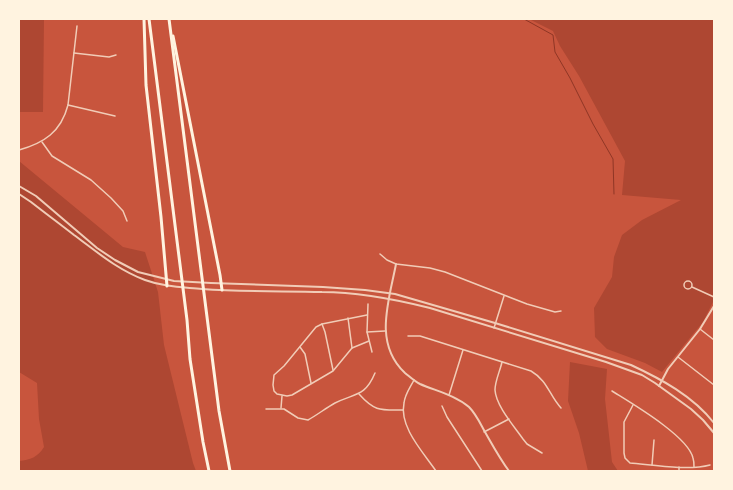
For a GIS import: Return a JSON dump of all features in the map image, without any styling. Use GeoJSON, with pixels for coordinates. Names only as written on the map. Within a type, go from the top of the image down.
{"type":"FeatureCollection","features":[{"type":"Feature","properties":{"kind":"highway"},"geometry":{"type":"LineString","coordinates":[[144,19],[147,94],[167,286]]}},
{"type":"Feature","properties":{"kind":"highway"},"geometry":{"type":"LineString","coordinates":[[149,19],[185,306],[190,359],[209,471]]}},
{"type":"Feature","properties":{"kind":"highway"},"geometry":{"type":"LineString","coordinates":[[169,19],[222,283],[222,290]]}},
{"type":"Feature","properties":{"kind":"highway"},"geometry":{"type":"LineString","coordinates":[[169,19],[219,411],[230,471]]}},
{"type":"Feature","properties":{"kind":"street"},"geometry":{"type":"LineString","coordinates":[[19,150],[42,142],[59,126],[65,114],[68,105],[77,26]]}},
{"type":"Feature","properties":{"kind":"street"},"geometry":{"type":"LineString","coordinates":[[74,53],[109,57],[116,55]]}},
{"type":"Feature","properties":{"kind":"street"},"geometry":{"type":"LineString","coordinates":[[68,105],[115,116]]}},
{"type":"Feature","properties":{"kind":"street"},"geometry":{"type":"LineString","coordinates":[[42,142],[52,156],[91,180],[111,198],[123,211],[127,221]]}},
{"type":"Feature","properties":{"kind":"street"},"geometry":{"type":"LineString","coordinates":[[19,186],[36,196],[97,248],[115,260],[138,272],[174,281],[365,290],[390,294],[430,304],[617,360],[637,368],[679,391],[706,413],[714,423]]}},
{"type":"Feature","properties":{"kind":"street"},"geometry":{"type":"LineString","coordinates":[[19,194],[109,262],[138,277],[174,287],[217,290],[323,292],[367,295],[430,308],[623,367],[642,375],[691,410],[714,432]]}},
{"type":"Feature","properties":{"kind":"street"},"geometry":{"type":"LineString","coordinates":[[380,254],[387,260],[396,264],[435,269],[504,296],[555,312],[562,311]]}},
{"type":"Feature","properties":{"kind":"street"},"geometry":{"type":"LineString","coordinates":[[396,264],[389,299],[385,331],[389,349],[398,366],[414,380],[460,400],[472,411],[476,415],[484,432],[509,471]]}},
{"type":"Feature","properties":{"kind":"street"},"geometry":{"type":"LineString","coordinates":[[692,287],[714,297]]}},
{"type":"Feature","properties":{"kind":"street"},"geometry":{"type":"LineString","coordinates":[[494,328],[504,296]]}},
{"type":"Feature","properties":{"kind":"street"},"geometry":{"type":"LineString","coordinates":[[368,304],[367,332],[372,352]]}},
{"type":"Feature","properties":{"kind":"street"},"geometry":{"type":"LineString","coordinates":[[659,386],[661,380],[700,329],[714,306]]}},
{"type":"Feature","properties":{"kind":"street"},"geometry":{"type":"LineString","coordinates":[[367,315],[322,324],[312,331],[300,347],[274,375],[274,391],[282,396],[292,395],[333,371],[352,348],[369,341]]}},
{"type":"Feature","properties":{"kind":"street"},"geometry":{"type":"LineString","coordinates":[[348,318],[352,348]]}},
{"type":"Feature","properties":{"kind":"street"},"geometry":{"type":"LineString","coordinates":[[322,324],[326,332],[333,371]]}},
{"type":"Feature","properties":{"kind":"street"},"geometry":{"type":"LineString","coordinates":[[700,329],[714,340]]}},
{"type":"Feature","properties":{"kind":"street"},"geometry":{"type":"LineString","coordinates":[[367,332],[385,331]]}},
{"type":"Feature","properties":{"kind":"street"},"geometry":{"type":"LineString","coordinates":[[408,336],[420,336],[532,371],[543,379],[555,401],[562,408]]}},
{"type":"Feature","properties":{"kind":"street"},"geometry":{"type":"LineString","coordinates":[[300,347],[305,354],[311,383]]}},
{"type":"Feature","properties":{"kind":"street"},"geometry":{"type":"LineString","coordinates":[[449,395],[464,350]]}},
{"type":"Feature","properties":{"kind":"street"},"geometry":{"type":"LineString","coordinates":[[678,357],[714,385]]}},
{"type":"Feature","properties":{"kind":"street"},"geometry":{"type":"LineString","coordinates":[[502,362],[496,383],[498,402],[527,444],[542,453]]}},
{"type":"Feature","properties":{"kind":"street"},"geometry":{"type":"LineString","coordinates":[[266,409],[286,410],[298,418],[308,420],[334,403],[360,394],[371,383],[375,373]]}},
{"type":"Feature","properties":{"kind":"street"},"geometry":{"type":"LineString","coordinates":[[414,380],[405,396],[403,410],[404,419],[408,430],[436,471]]}},
{"type":"Feature","properties":{"kind":"street"},"geometry":{"type":"LineString","coordinates":[[612,391],[660,422],[678,438],[690,450],[694,467]]}},
{"type":"Feature","properties":{"kind":"street"},"geometry":{"type":"LineString","coordinates":[[360,394],[367,404],[373,408],[381,410],[403,410]]}},
{"type":"Feature","properties":{"kind":"street"},"geometry":{"type":"LineString","coordinates":[[281,409],[282,396]]}},
{"type":"Feature","properties":{"kind":"street"},"geometry":{"type":"LineString","coordinates":[[633,405],[624,422],[624,453],[625,458],[630,463],[679,467],[710,465]]}},
{"type":"Feature","properties":{"kind":"street"},"geometry":{"type":"LineString","coordinates":[[442,406],[447,417],[482,471]]}},
{"type":"Feature","properties":{"kind":"street"},"geometry":{"type":"LineString","coordinates":[[484,432],[509,419]]}},
{"type":"Feature","properties":{"kind":"street"},"geometry":{"type":"LineString","coordinates":[[652,465],[654,440]]}},
{"type":"Feature","properties":{"kind":"street"},"geometry":{"type":"LineString","coordinates":[[683,471],[684,467]]}},
{"type":"Feature","properties":{"kind":"shaded area"},"geometry":{"type":"Polygon","coordinates":[[[19,19],[44,19],[43,112],[19,112],[19,19]]]}},
{"type":"Feature","properties":{"kind":"shaded area"},"geometry":{"type":"Polygon","coordinates":[[[529,19],[714,19],[714,300],[703,322],[662,372],[645,363],[607,349],[595,337],[594,308],[612,277],[614,257],[622,235],[642,220],[681,200],[622,195],[625,161],[553,31],[529,19]]]}},
{"type":"Feature","properties":{"kind":"shaded area"},"geometry":{"type":"Polygon","coordinates":[[[19,161],[123,247],[145,252],[158,292],[164,345],[196,471],[19,471],[19,461],[27,460],[33,457],[44,447],[39,419],[37,383],[19,372],[19,161]]]}},
{"type":"Feature","properties":{"kind":"shaded area"},"geometry":{"type":"Polygon","coordinates":[[[570,362],[607,369],[605,399],[612,462],[618,471],[588,471],[579,433],[568,401],[570,362]]]}},
{"type":"Feature","properties":{"kind":"waterway"},"geometry":{"type":"LineString","coordinates":[[524,19],[553,35],[555,52],[613,159],[614,194]]}}]}
